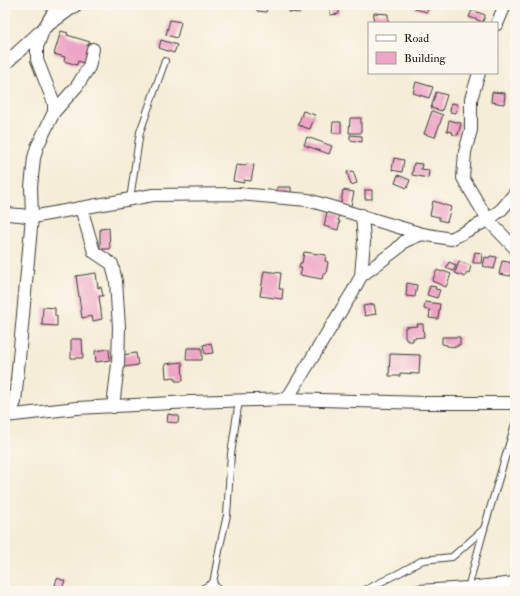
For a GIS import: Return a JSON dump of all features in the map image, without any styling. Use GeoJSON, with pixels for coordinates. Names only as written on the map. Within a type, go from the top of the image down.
{"type":"FeatureCollection","features":[{"type":"Feature","properties":{"kind":"street"},"geometry":{"type":"LineString","coordinates":[[54,112],[54,102],[37,60],[37,47],[44,28],[58,5]]}},
{"type":"Feature","properties":{"kind":"street"},"geometry":{"type":"LineString","coordinates":[[5,64],[44,28],[76,5]]}},
{"type":"Feature","properties":{"kind":"street"},"geometry":{"type":"LineString","coordinates":[[498,22],[505,5]]}},
{"type":"Feature","properties":{"kind":"street"},"geometry":{"type":"LineString","coordinates":[[6,417],[15,402],[32,217],[31,187],[34,158],[37,147],[54,112],[77,86],[89,67],[93,49]]}},
{"type":"Feature","properties":{"kind":"street"},"geometry":{"type":"LineString","coordinates":[[479,74],[471,99],[471,130],[465,152],[463,178],[488,220],[515,248]]}},
{"type":"Feature","properties":{"kind":"street"},"geometry":{"type":"LineString","coordinates":[[5,214],[32,217],[153,195],[239,194],[308,200],[422,234],[451,239],[488,220],[502,209],[515,193]]}},
{"type":"Feature","properties":{"kind":"street"},"geometry":{"type":"LineString","coordinates":[[81,208],[94,252],[112,264],[116,281],[119,327],[118,364],[113,407]]}},
{"type":"Feature","properties":{"kind":"street"},"geometry":{"type":"LineString","coordinates":[[287,399],[352,294],[361,276],[364,241],[362,215]]}},
{"type":"Feature","properties":{"kind":"street"},"geometry":{"type":"LineString","coordinates":[[361,276],[396,250],[405,241],[422,234]]}},
{"type":"Feature","properties":{"kind":"street"},"geometry":{"type":"LineString","coordinates":[[6,417],[77,408],[239,400],[287,399],[424,404],[515,403]]}},
{"type":"Feature","properties":{"kind":"street"},"geometry":{"type":"LineString","coordinates":[[419,591],[515,583]]}},
{"type":"Feature","properties":{"kind":"lane"},"geometry":{"type":"LineString","coordinates":[[130,199],[140,132],[165,61]]}},
{"type":"Feature","properties":{"kind":"lane"},"geometry":{"type":"LineString","coordinates":[[219,591],[213,583],[228,515],[231,454],[239,400]]}},
{"type":"Feature","properties":{"kind":"lane"},"geometry":{"type":"LineString","coordinates":[[468,588],[515,424]]}},
{"type":"Feature","properties":{"kind":"lane"},"geometry":{"type":"LineString","coordinates":[[363,591],[423,560],[452,557],[484,529]]}},
{"type":"Feature","properties":{"kind":"lane"},"geometry":{"type":"LineString","coordinates":[[198,591],[213,583]]}},
{"type":"Feature","properties":{"kind":"building"},"geometry":{"type":"Polygon","coordinates":[[[258,5],[268,5],[266,12],[257,11],[258,5]]]}},
{"type":"Feature","properties":{"kind":"building"},"geometry":{"type":"Polygon","coordinates":[[[289,5],[300,5],[300,13],[289,12],[289,5]]]}},
{"type":"Feature","properties":{"kind":"building"},"geometry":{"type":"Polygon","coordinates":[[[330,5],[339,5],[339,14],[330,15],[330,5]]]}},
{"type":"Feature","properties":{"kind":"building"},"geometry":{"type":"Polygon","coordinates":[[[416,5],[429,5],[427,12],[415,9],[416,5]]]}},
{"type":"Feature","properties":{"kind":"building"},"geometry":{"type":"Polygon","coordinates":[[[472,10],[485,15],[483,22],[469,17],[472,10]]]}},
{"type":"Feature","properties":{"kind":"building"},"geometry":{"type":"Polygon","coordinates":[[[374,13],[388,14],[388,22],[373,22],[374,13]]]}},
{"type":"Feature","properties":{"kind":"building"},"geometry":{"type":"Polygon","coordinates":[[[170,20],[181,22],[177,38],[166,35],[170,20]]]}},
{"type":"Feature","properties":{"kind":"building"},"geometry":{"type":"Polygon","coordinates":[[[61,31],[68,33],[67,35],[90,42],[84,63],[78,61],[77,65],[64,61],[65,57],[54,54],[61,31]]]}},
{"type":"Feature","properties":{"kind":"building"},"geometry":{"type":"Polygon","coordinates":[[[161,40],[177,45],[174,53],[159,48],[161,40]]]}},
{"type":"Feature","properties":{"kind":"building"},"geometry":{"type":"Polygon","coordinates":[[[416,82],[433,87],[429,98],[413,93],[416,82]]]}},
{"type":"Feature","properties":{"kind":"building"},"geometry":{"type":"Polygon","coordinates":[[[436,92],[447,95],[442,111],[431,108],[436,92]]]}},
{"type":"Feature","properties":{"kind":"building"},"geometry":{"type":"Polygon","coordinates":[[[492,92],[505,93],[504,104],[491,102],[492,92]]]}},
{"type":"Feature","properties":{"kind":"building"},"geometry":{"type":"Polygon","coordinates":[[[451,103],[457,104],[456,113],[450,112],[451,103]]]}},
{"type":"Feature","properties":{"kind":"building"},"geometry":{"type":"Polygon","coordinates":[[[303,111],[315,115],[310,129],[298,125],[303,111]]]}},
{"type":"Feature","properties":{"kind":"building"},"geometry":{"type":"Polygon","coordinates":[[[432,111],[443,115],[435,137],[424,134],[432,111]]]}},
{"type":"Feature","properties":{"kind":"building"},"geometry":{"type":"Polygon","coordinates":[[[350,118],[361,118],[361,133],[349,133],[350,118]]]}},
{"type":"Feature","properties":{"kind":"building"},"geometry":{"type":"Polygon","coordinates":[[[449,120],[461,123],[458,135],[447,131],[449,120]]]}},
{"type":"Feature","properties":{"kind":"building"},"geometry":{"type":"Polygon","coordinates":[[[333,122],[341,122],[341,133],[332,133],[333,122]]]}},
{"type":"Feature","properties":{"kind":"building"},"geometry":{"type":"Polygon","coordinates":[[[350,135],[362,136],[362,142],[350,140],[350,135]]]}},
{"type":"Feature","properties":{"kind":"building"},"geometry":{"type":"Polygon","coordinates":[[[307,137],[332,146],[329,154],[304,145],[307,137]]]}},
{"type":"Feature","properties":{"kind":"building"},"geometry":{"type":"Polygon","coordinates":[[[394,158],[404,160],[402,172],[392,170],[394,158]]]}},
{"type":"Feature","properties":{"kind":"building"},"geometry":{"type":"Polygon","coordinates":[[[414,163],[422,164],[421,169],[429,170],[428,178],[412,175],[414,163]]]}},
{"type":"Feature","properties":{"kind":"building"},"geometry":{"type":"Polygon","coordinates":[[[246,164],[254,165],[251,181],[244,180],[244,183],[233,181],[236,165],[246,166],[246,164]]]}},
{"type":"Feature","properties":{"kind":"building"},"geometry":{"type":"Polygon","coordinates":[[[353,171],[357,183],[351,185],[347,172],[353,171]]]}},
{"type":"Feature","properties":{"kind":"building"},"geometry":{"type":"Polygon","coordinates":[[[398,175],[410,180],[407,188],[395,183],[398,175]]]}},
{"type":"Feature","properties":{"kind":"building"},"geometry":{"type":"Polygon","coordinates":[[[277,187],[291,187],[291,195],[277,194],[277,187]]]}},
{"type":"Feature","properties":{"kind":"building"},"geometry":{"type":"Polygon","coordinates":[[[343,190],[354,192],[351,206],[341,204],[343,190]]]}},
{"type":"Feature","properties":{"kind":"building"},"geometry":{"type":"Polygon","coordinates":[[[365,190],[372,190],[372,199],[365,199],[365,190]]]}},
{"type":"Feature","properties":{"kind":"building"},"geometry":{"type":"Polygon","coordinates":[[[433,201],[451,207],[447,222],[439,220],[439,217],[430,215],[433,201]]]}},
{"type":"Feature","properties":{"kind":"building"},"geometry":{"type":"Polygon","coordinates":[[[327,212],[339,215],[338,221],[340,221],[338,230],[324,226],[327,212]]]}},
{"type":"Feature","properties":{"kind":"building"},"geometry":{"type":"Polygon","coordinates":[[[109,228],[110,249],[100,249],[100,229],[109,228]]]}},
{"type":"Feature","properties":{"kind":"building"},"geometry":{"type":"Polygon","coordinates":[[[304,252],[326,255],[325,261],[328,262],[326,274],[323,274],[322,279],[300,275],[302,268],[299,268],[300,263],[302,263],[304,252]]]}},
{"type":"Feature","properties":{"kind":"building"},"geometry":{"type":"Polygon","coordinates":[[[475,252],[482,253],[481,263],[473,263],[475,252]]]}},
{"type":"Feature","properties":{"kind":"building"},"geometry":{"type":"Polygon","coordinates":[[[490,256],[497,257],[494,269],[483,266],[485,257],[489,258],[490,256]]]}},
{"type":"Feature","properties":{"kind":"building"},"geometry":{"type":"Polygon","coordinates":[[[459,261],[471,266],[469,273],[467,272],[465,277],[455,273],[459,261]]]}},
{"type":"Feature","properties":{"kind":"building"},"geometry":{"type":"Polygon","coordinates":[[[502,261],[514,263],[511,276],[499,274],[502,261]]]}},
{"type":"Feature","properties":{"kind":"building"},"geometry":{"type":"Polygon","coordinates":[[[449,262],[456,265],[454,271],[446,268],[449,262]]]}},
{"type":"Feature","properties":{"kind":"building"},"geometry":{"type":"Polygon","coordinates":[[[437,270],[451,274],[446,287],[432,281],[437,270]]]}},
{"type":"Feature","properties":{"kind":"building"},"geometry":{"type":"Polygon","coordinates":[[[264,271],[281,273],[279,289],[283,289],[282,299],[260,296],[264,271]]]}},
{"type":"Feature","properties":{"kind":"building"},"geometry":{"type":"Polygon","coordinates":[[[96,273],[98,288],[101,287],[103,296],[99,296],[102,319],[93,321],[92,316],[82,318],[76,276],[96,273]]]}},
{"type":"Feature","properties":{"kind":"building"},"geometry":{"type":"Polygon","coordinates":[[[407,283],[417,285],[415,297],[406,296],[407,283]]]}},
{"type":"Feature","properties":{"kind":"building"},"geometry":{"type":"Polygon","coordinates":[[[430,286],[436,287],[435,289],[440,290],[437,298],[427,295],[430,286]]]}},
{"type":"Feature","properties":{"kind":"building"},"geometry":{"type":"Polygon","coordinates":[[[425,302],[440,304],[438,319],[429,318],[430,310],[424,309],[425,302]]]}},
{"type":"Feature","properties":{"kind":"building"},"geometry":{"type":"Polygon","coordinates":[[[374,304],[376,314],[365,316],[363,306],[374,304]]]}},
{"type":"Feature","properties":{"kind":"building"},"geometry":{"type":"Polygon","coordinates":[[[43,307],[55,308],[57,326],[42,325],[43,307]]]}},
{"type":"Feature","properties":{"kind":"building"},"geometry":{"type":"Polygon","coordinates":[[[417,324],[423,324],[424,337],[413,338],[413,341],[407,341],[407,338],[405,338],[405,327],[418,326],[417,324]]]}},
{"type":"Feature","properties":{"kind":"building"},"geometry":{"type":"Polygon","coordinates":[[[442,337],[460,337],[460,345],[457,345],[457,347],[442,344],[442,337]]]}},
{"type":"Feature","properties":{"kind":"building"},"geometry":{"type":"Polygon","coordinates":[[[71,339],[82,339],[83,358],[71,358],[71,339]]]}},
{"type":"Feature","properties":{"kind":"building"},"geometry":{"type":"Polygon","coordinates":[[[211,343],[213,353],[205,354],[203,345],[211,343]]]}},
{"type":"Feature","properties":{"kind":"building"},"geometry":{"type":"Polygon","coordinates":[[[187,348],[202,348],[202,360],[186,360],[187,348]]]}},
{"type":"Feature","properties":{"kind":"building"},"geometry":{"type":"Polygon","coordinates":[[[109,349],[110,360],[96,362],[95,351],[109,349]]]}},
{"type":"Feature","properties":{"kind":"building"},"geometry":{"type":"Polygon","coordinates":[[[136,353],[138,365],[124,367],[122,355],[136,353]]]}},
{"type":"Feature","properties":{"kind":"building"},"geometry":{"type":"Polygon","coordinates":[[[390,354],[420,355],[419,374],[400,373],[400,376],[389,376],[390,354]]]}},
{"type":"Feature","properties":{"kind":"building"},"geometry":{"type":"Polygon","coordinates":[[[182,362],[183,381],[175,381],[175,377],[166,378],[165,364],[182,362]]]}},
{"type":"Feature","properties":{"kind":"building"},"geometry":{"type":"Polygon","coordinates":[[[168,414],[179,416],[178,423],[167,422],[168,414]]]}},
{"type":"Feature","properties":{"kind":"building"},"geometry":{"type":"Polygon","coordinates":[[[57,578],[65,581],[61,591],[54,589],[57,578]]]}}]}
